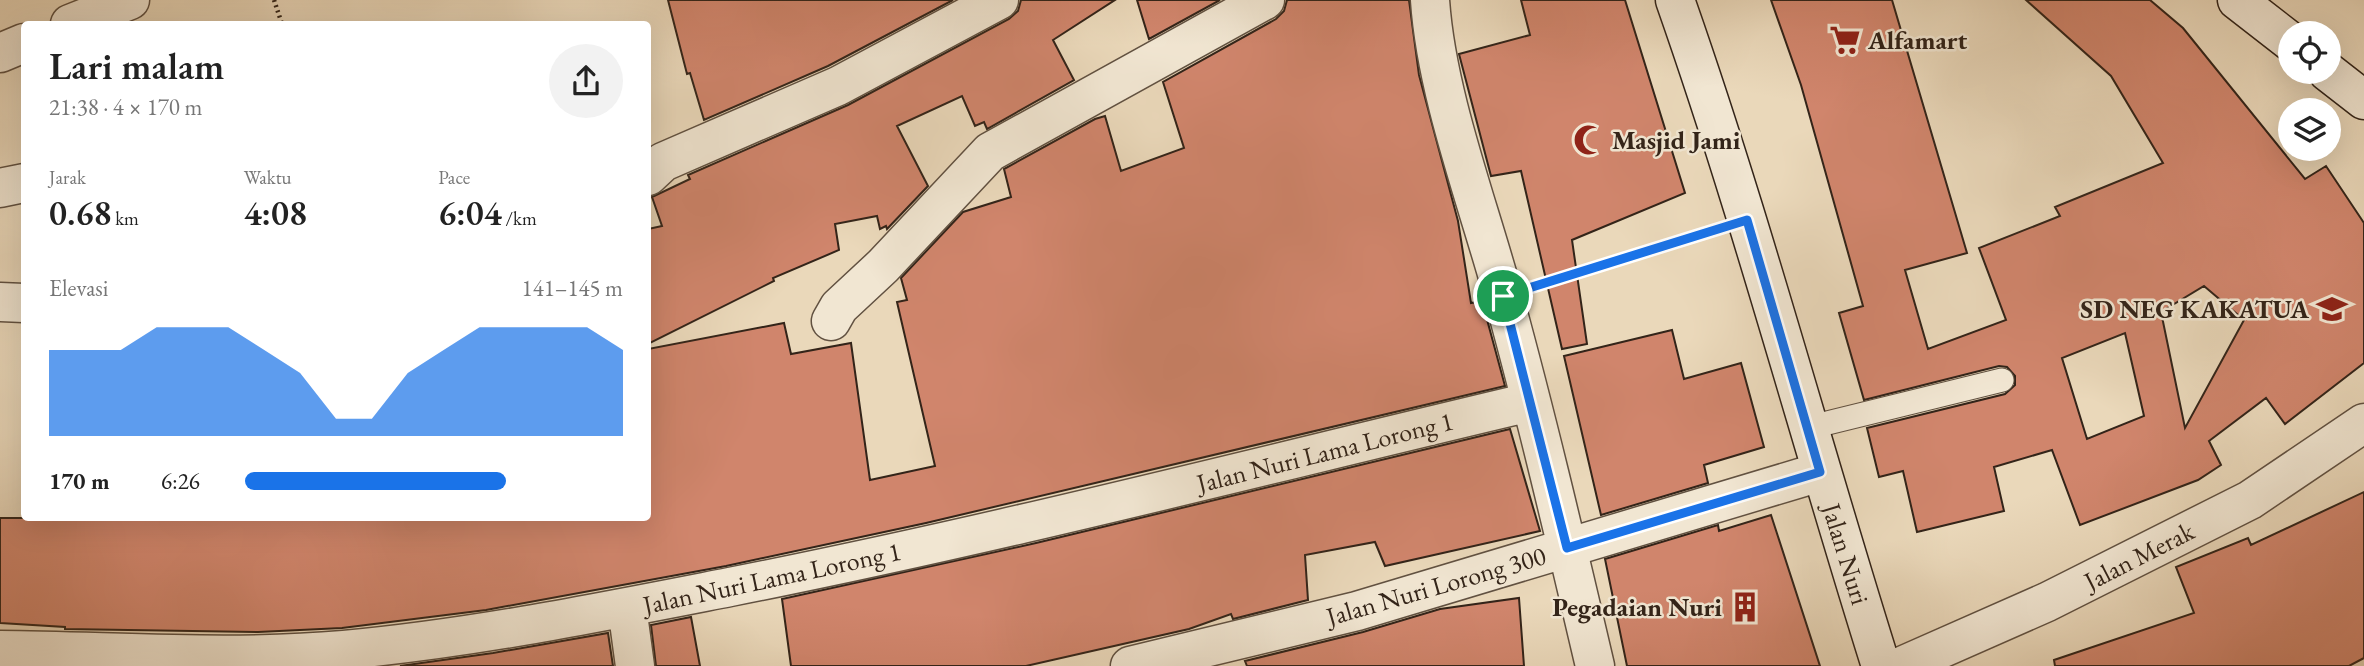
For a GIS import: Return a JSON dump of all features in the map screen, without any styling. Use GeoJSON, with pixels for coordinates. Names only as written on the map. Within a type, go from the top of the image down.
{"type":"FeatureCollection","features":[{"type":"Feature","properties":{"kind":"street"},"geometry":{"type":"LineString","coordinates":[[77,21],[130,0]]}},
{"type":"Feature","properties":{"kind":"street"},"geometry":{"type":"LineString","coordinates":[[651,175],[673,157],[838,86],[999,0]]}},
{"type":"Feature","properties":{"kind":"street"},"geometry":{"type":"LineString","coordinates":[[831,321],[838,307],[883,266],[990,152],[1265,0]]}},
{"type":"Feature","properties":{"kind":"street"},"geometry":{"type":"LineString","coordinates":[[1430,0],[1432,29],[1453,117],[1503,296],[1595,666]]}},
{"type":"Feature","properties":{"kind":"street","name":"Jalan Nuri"},"geometry":{"type":"LineString","coordinates":[[1675,0],[1747,220],[1820,472],[1881,666]]}},
{"type":"Feature","properties":{"kind":"street"},"geometry":{"type":"LineString","coordinates":[[2237,0],[2278,32]]}},
{"type":"Feature","properties":{"kind":"street"},"geometry":{"type":"LineString","coordinates":[[0,53],[21,44]]}},
{"type":"Feature","properties":{"kind":"street"},"geometry":{"type":"LineString","coordinates":[[2341,82],[2364,100]]}},
{"type":"Feature","properties":{"kind":"street"},"geometry":{"type":"LineString","coordinates":[[0,188],[21,184]]}},
{"type":"Feature","properties":{"kind":"street"},"geometry":{"type":"LineString","coordinates":[[0,302],[21,303]]}},
{"type":"Feature","properties":{"kind":"street","name":"Jalan Nuri Lama Lorong 1"},"geometry":{"type":"LineString","coordinates":[[0,650],[234,656],[341,650],[444,639],[809,572],[1118,503],[1530,402]]}},
{"type":"Feature","properties":{"kind":"street","name":"Jalan Merak"},"geometry":{"type":"LineString","coordinates":[[1902,666],[2047,602],[2249,500],[2364,423]]}},
{"type":"Feature","properties":{"kind":"street","name":"Jalan Nuri Lorong 300"},"geometry":{"type":"LineString","coordinates":[[1130,666],[1357,611],[1820,472]]}},
{"type":"Feature","properties":{"kind":"street"},"geometry":{"type":"LineString","coordinates":[[627,607],[635,666]]}},
{"type":"Feature","properties":{"kind":"lane"},"geometry":{"type":"LineString","coordinates":[[1807,428],[2002,380]]}},
{"type":"Feature","properties":{"kind":"path"},"geometry":{"type":"LineString","coordinates":[[274,0],[281,21]]}},
{"type":"Feature","properties":{"kind":"path"},"geometry":{"type":"LineString","coordinates":[[1503,296],[1747,220]]}},
{"type":"Feature","properties":{"kind":"building"},"geometry":{"type":"Polygon","coordinates":[[[668,0],[953,0],[828,66],[704,120],[690,73],[687,74],[668,0]]]}},
{"type":"Feature","properties":{"kind":"building"},"geometry":{"type":"Polygon","coordinates":[[[1021,0],[1115,0],[1053,40],[1074,80],[987,129],[984,122],[975,126],[962,96],[897,126],[928,186],[887,229],[886,226],[880,229],[877,216],[835,224],[839,250],[773,278],[774,281],[651,342],[651,228],[662,226],[652,197],[690,179],[688,175],[848,105],[1009,19],[1018,11],[1021,0]]]}},
{"type":"Feature","properties":{"kind":"building"},"geometry":{"type":"Polygon","coordinates":[[[1137,0],[1220,0],[1149,39],[1137,0]]]}},
{"type":"Feature","properties":{"kind":"building"},"geometry":{"type":"Polygon","coordinates":[[[1287,0],[1409,0],[1419,75],[1458,221],[1471,303],[1482,301],[1505,386],[926,523],[726,566],[486,610],[342,628],[258,632],[65,629],[0,623],[0,518],[21,518],[21,521],[651,521],[651,348],[784,323],[791,354],[851,343],[870,480],[935,466],[897,302],[907,300],[901,278],[963,212],[1011,197],[1004,169],[1095,119],[1105,116],[1121,171],[1184,148],[1163,82],[1276,19],[1284,11],[1287,0]]]}},
{"type":"Feature","properties":{"kind":"building","name":"Masjid Jami"},"geometry":{"type":"Polygon","coordinates":[[[1521,0],[1625,0],[1685,193],[1572,240],[1587,344],[1562,349],[1521,171],[1491,176],[1459,54],[1530,35],[1521,0]]]}},
{"type":"Feature","properties":{"kind":"building"},"geometry":{"type":"Polygon","coordinates":[[[1771,0],[1892,0],[1967,253],[1905,270],[1928,349],[2006,320],[1979,248],[2060,216],[2055,207],[2163,163],[2111,76],[2026,0],[2150,0],[2183,28],[2278,146],[2278,161],[2290,161],[2305,179],[2326,166],[2364,223],[2364,363],[2285,424],[2266,398],[2209,441],[2221,465],[2198,480],[2080,525],[2052,450],[1994,467],[2004,511],[1917,532],[1903,471],[1879,477],[1867,428],[2005,394],[2015,385],[2015,376],[2007,367],[1999,366],[1864,400],[1839,313],[1863,306],[1801,85],[1771,0]],[[2204,286],[2161,312],[2185,428],[2244,320],[2204,286]],[[2125,333],[2062,358],[2087,439],[2144,416],[2125,333]]]}},
{"type":"Feature","properties":{"kind":"building"},"geometry":{"type":"Polygon","coordinates":[[[1672,330],[1684,379],[1741,363],[1764,447],[1704,465],[1708,483],[1601,515],[1564,356],[1672,330]]]}},
{"type":"Feature","properties":{"kind":"building"},"geometry":{"type":"Polygon","coordinates":[[[1510,429],[1540,531],[1385,566],[1375,542],[1305,555],[1308,600],[1233,619],[1231,614],[1189,629],[1026,666],[791,666],[782,599],[1036,543],[1510,429]]]}},
{"type":"Feature","properties":{"kind":"building"},"geometry":{"type":"Polygon","coordinates":[[[2364,492],[2364,658],[2349,666],[2055,666],[2054,660],[2194,613],[2176,567],[2248,538],[2251,545],[2364,492]]]}},
{"type":"Feature","properties":{"kind":"building","name":"Pegadaian Nuri"},"geometry":{"type":"Polygon","coordinates":[[[1771,515],[1820,666],[1627,666],[1605,559],[1718,525],[1719,531],[1771,515]]]}},
{"type":"Feature","properties":{"kind":"building"},"geometry":{"type":"Polygon","coordinates":[[[1519,598],[1524,666],[1247,666],[1245,661],[1363,632],[1440,609],[1519,598]]]}},
{"type":"Feature","properties":{"kind":"building"},"geometry":{"type":"Polygon","coordinates":[[[691,617],[700,666],[656,666],[651,625],[691,617]]]}},
{"type":"Feature","properties":{"kind":"building"},"geometry":{"type":"Polygon","coordinates":[[[608,633],[613,666],[400,666],[493,653],[608,633]]]}},
{"type":"Feature","properties":{"kind":"place","name":"Alfamart"},"geometry":{"type":"Point","coordinates":[1845,40]}},
{"type":"Feature","properties":{"kind":"place","name":"Masjid Jami"},"geometry":{"type":"Point","coordinates":[1589,140]}},
{"type":"Feature","properties":{"kind":"place","name":"SD NEG KAKATUA"},"geometry":{"type":"Point","coordinates":[2332,309]}},
{"type":"Feature","properties":{"kind":"place","name":"Pegadaian Nuri"},"geometry":{"type":"Point","coordinates":[1745,607]}},
{"type":"Feature","properties":{"kind":"route"},"geometry":{"type":"LineString","coordinates":[[1747,220],[1820,472],[1567,548],[1503,296],[1747,220]]}}]}
